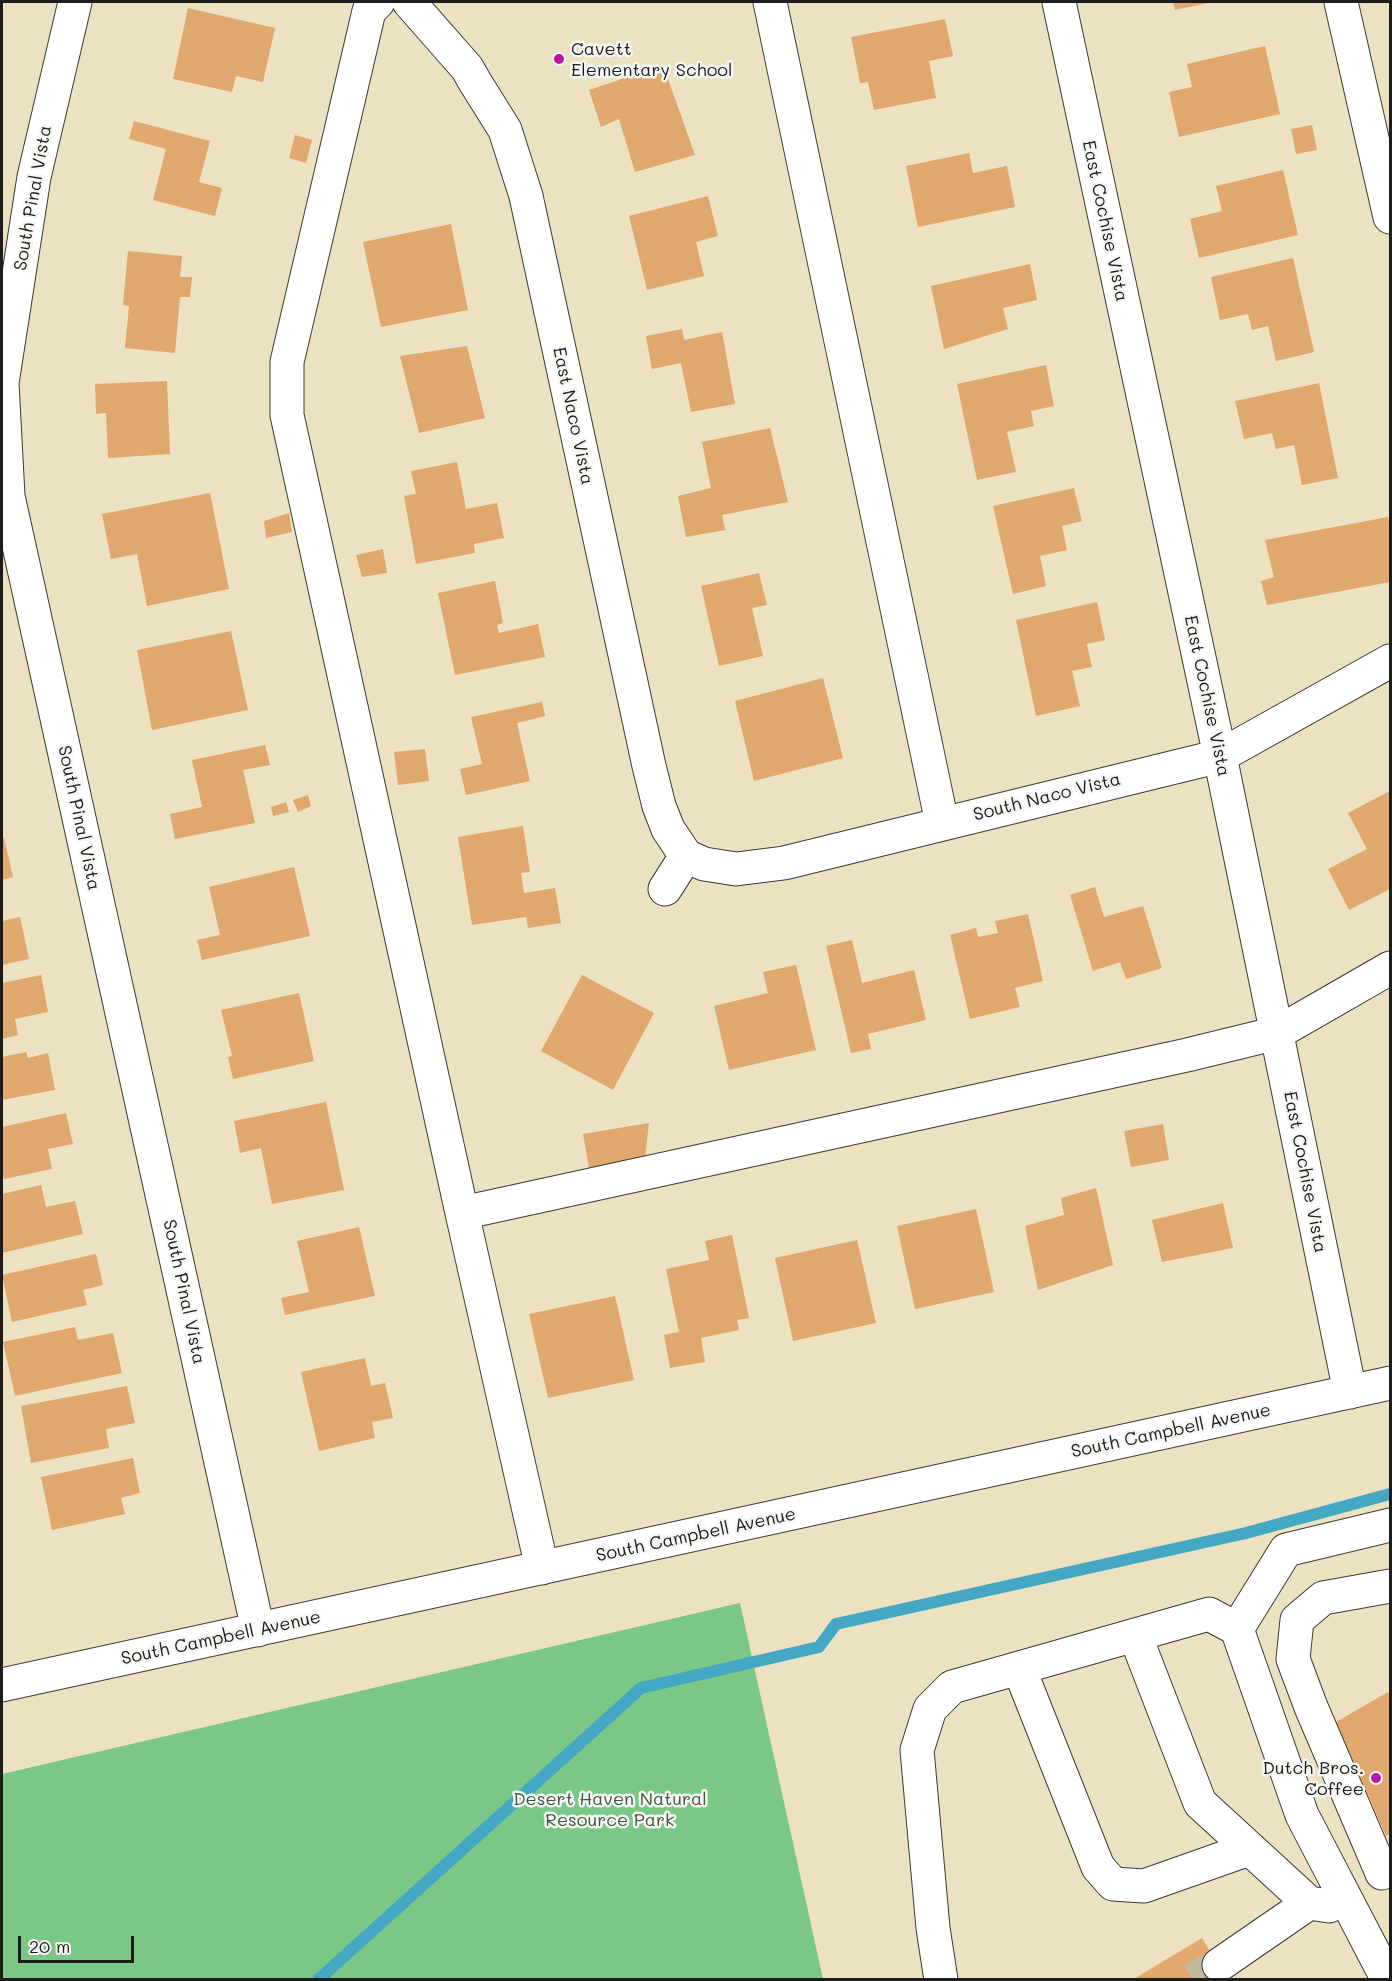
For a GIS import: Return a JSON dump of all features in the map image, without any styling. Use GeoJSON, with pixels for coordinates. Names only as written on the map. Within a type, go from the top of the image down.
{"type":"FeatureCollection","features":[{"type":"Feature","properties":{"kind":"street","name":"South Pinal Vista"},"geometry":{"type":"LineString","coordinates":[[75,2],[34,177],[14,217],[2,383],[8,496],[258,1630]]}},
{"type":"Feature","properties":{"kind":"street"},"geometry":{"type":"LineString","coordinates":[[378,2],[369,11],[287,362],[287,415],[542,1568]]}},
{"type":"Feature","properties":{"kind":"street","name":"East Naco Vista"},"geometry":{"type":"LineString","coordinates":[[409,2],[467,68],[505,130],[526,196],[649,766],[659,806],[668,829],[686,856]]}},
{"type":"Feature","properties":{"kind":"street"},"geometry":{"type":"LineString","coordinates":[[770,2],[942,824]]}},
{"type":"Feature","properties":{"kind":"street","name":"East Cochise Vista"},"geometry":{"type":"LineString","coordinates":[[1059,2],[1220,756],[1350,1392]]}},
{"type":"Feature","properties":{"kind":"street"},"geometry":{"type":"LineString","coordinates":[[1341,2],[1390,217]]}},
{"type":"Feature","properties":{"kind":"street","name":"South Naco Vista"},"geometry":{"type":"LineString","coordinates":[[686,856],[704,864],[736,869],[784,863],[1220,756],[1390,661]]}},
{"type":"Feature","properties":{"kind":"street"},"geometry":{"type":"LineString","coordinates":[[665,890],[686,856]]}},
{"type":"Feature","properties":{"kind":"street"},"geometry":{"type":"LineString","coordinates":[[462,1213],[1187,1055],[1277,1033],[1390,968]]}},
{"type":"Feature","properties":{"kind":"street","name":"South Campbell Avenue"},"geometry":{"type":"LineString","coordinates":[[2,1685],[1390,1383]]}},
{"type":"Feature","properties":{"kind":"street"},"geometry":{"type":"LineString","coordinates":[[1237,1629],[1286,1550],[1390,1525]]}},
{"type":"Feature","properties":{"kind":"street"},"geometry":{"type":"LineString","coordinates":[[1219,1965],[1309,1902],[1348,1903],[1386,1871],[1311,1707],[1293,1659],[1298,1620],[1323,1598],[1390,1586]]}},
{"type":"Feature","properties":{"kind":"street"},"geometry":{"type":"LineString","coordinates":[[941,1980],[933,1928],[917,1750],[930,1709],[952,1687],[1209,1614],[1237,1629],[1302,1815],[1388,1980]]}},
{"type":"Feature","properties":{"kind":"street"},"geometry":{"type":"LineString","coordinates":[[1135,1635],[1200,1803],[1309,1902]]}},
{"type":"Feature","properties":{"kind":"street"},"geometry":{"type":"LineString","coordinates":[[1019,1668],[1098,1867],[1113,1884],[1144,1886],[1249,1849]]}},
{"type":"Feature","properties":{"kind":"green space","name":"Desert Haven Natural Resource Park"},"geometry":{"type":"Polygon","coordinates":[[[740,1603],[823,1979],[2,1979],[2,1774],[740,1603]]]}},
{"type":"Feature","properties":{"kind":"building"},"geometry":{"type":"Polygon","coordinates":[[[1173,2],[1208,2],[1208,3],[1175,10],[1173,2]]]}},
{"type":"Feature","properties":{"kind":"building"},"geometry":{"type":"Polygon","coordinates":[[[188,8],[275,28],[263,82],[236,76],[232,92],[173,79],[188,8]]]}},
{"type":"Feature","properties":{"kind":"building"},"geometry":{"type":"Polygon","coordinates":[[[945,19],[953,56],[929,61],[936,98],[874,110],[868,82],[860,83],[851,37],[945,19]]]}},
{"type":"Feature","properties":{"kind":"building"},"geometry":{"type":"Polygon","coordinates":[[[1265,46],[1280,114],[1179,137],[1169,92],[1192,87],[1187,64],[1265,46]]]}},
{"type":"Feature","properties":{"kind":"building"},"geometry":{"type":"Polygon","coordinates":[[[663,65],[695,155],[635,172],[619,119],[601,127],[589,90],[663,65]]]}},
{"type":"Feature","properties":{"kind":"building"},"geometry":{"type":"Polygon","coordinates":[[[134,121],[210,141],[199,182],[222,188],[215,216],[153,200],[166,149],[129,139],[134,121]]]}},
{"type":"Feature","properties":{"kind":"building"},"geometry":{"type":"Polygon","coordinates":[[[1312,125],[1317,150],[1296,154],[1291,129],[1312,125]]]}},
{"type":"Feature","properties":{"kind":"building"},"geometry":{"type":"Polygon","coordinates":[[[295,135],[312,140],[306,163],[289,158],[295,135]]]}},
{"type":"Feature","properties":{"kind":"building"},"geometry":{"type":"Polygon","coordinates":[[[969,153],[973,173],[1007,166],[1015,207],[918,227],[906,166],[969,153]]]}},
{"type":"Feature","properties":{"kind":"building"},"geometry":{"type":"Polygon","coordinates":[[[1283,170],[1298,235],[1199,258],[1190,219],[1222,211],[1216,186],[1283,170]]]}},
{"type":"Feature","properties":{"kind":"building"},"geometry":{"type":"Polygon","coordinates":[[[708,196],[718,236],[696,242],[704,276],[647,290],[629,216],[708,196]]]}},
{"type":"Feature","properties":{"kind":"building"},"geometry":{"type":"Polygon","coordinates":[[[451,224],[468,310],[381,327],[363,242],[451,224]]]}},
{"type":"Feature","properties":{"kind":"building"},"geometry":{"type":"Polygon","coordinates":[[[128,251],[182,256],[180,277],[192,277],[190,297],[180,297],[175,353],[125,348],[129,306],[123,305],[128,251]]]}},
{"type":"Feature","properties":{"kind":"building"},"geometry":{"type":"Polygon","coordinates":[[[1293,258],[1314,352],[1276,361],[1268,326],[1252,330],[1248,314],[1220,320],[1211,277],[1293,258]]]}},
{"type":"Feature","properties":{"kind":"building"},"geometry":{"type":"Polygon","coordinates":[[[1030,264],[1037,300],[1003,308],[1008,329],[944,349],[931,286],[1030,264]]]}},
{"type":"Feature","properties":{"kind":"building"},"geometry":{"type":"Polygon","coordinates":[[[682,329],[684,340],[722,332],[735,404],[691,412],[681,363],[652,369],[646,336],[682,329]]]}},
{"type":"Feature","properties":{"kind":"building"},"geometry":{"type":"Polygon","coordinates":[[[467,346],[485,418],[419,433],[400,356],[467,346]]]}},
{"type":"Feature","properties":{"kind":"building"},"geometry":{"type":"Polygon","coordinates":[[[1046,365],[1054,406],[1031,411],[1034,426],[1007,432],[1016,472],[977,480],[957,384],[1046,365]]]}},
{"type":"Feature","properties":{"kind":"building"},"geometry":{"type":"Polygon","coordinates":[[[167,381],[170,454],[108,458],[106,413],[96,414],[95,384],[167,381]]]}},
{"type":"Feature","properties":{"kind":"building"},"geometry":{"type":"Polygon","coordinates":[[[1319,383],[1338,478],[1302,485],[1294,445],[1276,449],[1272,433],[1244,439],[1235,401],[1319,383]]]}},
{"type":"Feature","properties":{"kind":"building"},"geometry":{"type":"Polygon","coordinates":[[[770,428],[788,502],[722,515],[725,530],[686,537],[678,496],[711,488],[702,442],[770,428]]]}},
{"type":"Feature","properties":{"kind":"building"},"geometry":{"type":"Polygon","coordinates":[[[457,462],[466,509],[497,503],[504,538],[474,544],[475,553],[416,564],[404,496],[416,494],[411,471],[457,462]]]}},
{"type":"Feature","properties":{"kind":"building"},"geometry":{"type":"Polygon","coordinates":[[[1074,488],[1082,521],[1062,526],[1067,550],[1040,556],[1046,586],[1013,594],[993,506],[1074,488]]]}},
{"type":"Feature","properties":{"kind":"building"},"geometry":{"type":"Polygon","coordinates":[[[210,493],[229,589],[147,606],[137,554],[111,559],[102,514],[210,493]]]}},
{"type":"Feature","properties":{"kind":"building"},"geometry":{"type":"Polygon","coordinates":[[[289,513],[292,532],[266,538],[264,521],[289,513]]]}},
{"type":"Feature","properties":{"kind":"building"},"geometry":{"type":"Polygon","coordinates":[[[1388,517],[1390,582],[1267,605],[1261,581],[1274,577],[1265,540],[1388,517]]]}},
{"type":"Feature","properties":{"kind":"building"},"geometry":{"type":"Polygon","coordinates":[[[383,549],[387,573],[362,577],[356,555],[383,549]]]}},
{"type":"Feature","properties":{"kind":"building"},"geometry":{"type":"Polygon","coordinates":[[[759,573],[767,605],[752,608],[763,656],[719,666],[701,586],[759,573]]]}},
{"type":"Feature","properties":{"kind":"building"},"geometry":{"type":"Polygon","coordinates":[[[495,581],[503,623],[497,625],[499,633],[538,624],[545,657],[455,675],[438,593],[495,581]]]}},
{"type":"Feature","properties":{"kind":"building"},"geometry":{"type":"Polygon","coordinates":[[[1097,602],[1105,640],[1087,644],[1092,667],[1072,671],[1080,706],[1036,716],[1016,620],[1097,602]]]}},
{"type":"Feature","properties":{"kind":"building"},"geometry":{"type":"Polygon","coordinates":[[[231,631],[248,710],[152,730],[137,650],[231,631]]]}},
{"type":"Feature","properties":{"kind":"building"},"geometry":{"type":"Polygon","coordinates":[[[823,678],[843,758],[754,781],[735,701],[823,678]]]}},
{"type":"Feature","properties":{"kind":"building"},"geometry":{"type":"Polygon","coordinates":[[[542,702],[545,716],[517,723],[530,781],[466,795],[460,769],[482,764],[471,717],[542,702]]]}},
{"type":"Feature","properties":{"kind":"building"},"geometry":{"type":"Polygon","coordinates":[[[265,745],[270,765],[243,770],[255,823],[175,839],[170,814],[202,807],[192,760],[265,745]]]}},
{"type":"Feature","properties":{"kind":"building"},"geometry":{"type":"Polygon","coordinates":[[[425,749],[429,781],[398,785],[394,752],[425,749]]]}},
{"type":"Feature","properties":{"kind":"building"},"geometry":{"type":"Polygon","coordinates":[[[1390,791],[1390,889],[1349,910],[1328,869],[1367,849],[1348,813],[1390,791]]]}},
{"type":"Feature","properties":{"kind":"building"},"geometry":{"type":"Polygon","coordinates":[[[308,795],[311,806],[298,812],[293,800],[308,795]]]}},
{"type":"Feature","properties":{"kind":"building"},"geometry":{"type":"Polygon","coordinates":[[[286,802],[289,812],[273,816],[271,807],[286,802]]]}},
{"type":"Feature","properties":{"kind":"building"},"geometry":{"type":"Polygon","coordinates":[[[523,826],[530,872],[521,873],[524,893],[555,888],[561,923],[528,928],[526,917],[472,925],[458,837],[523,826]]]}},
{"type":"Feature","properties":{"kind":"building"},"geometry":{"type":"Polygon","coordinates":[[[2,838],[4,838],[13,877],[2,880],[2,838]]]}},
{"type":"Feature","properties":{"kind":"building"},"geometry":{"type":"Polygon","coordinates":[[[294,867],[310,936],[202,960],[197,940],[220,935],[209,887],[294,867]]]}},
{"type":"Feature","properties":{"kind":"building"},"geometry":{"type":"Polygon","coordinates":[[[1095,887],[1104,917],[1143,906],[1162,968],[1126,979],[1120,962],[1093,971],[1070,895],[1095,887]]]}},
{"type":"Feature","properties":{"kind":"building"},"geometry":{"type":"Polygon","coordinates":[[[1028,914],[1043,981],[1015,988],[1020,1007],[970,1019],[950,935],[976,928],[978,937],[998,933],[995,921],[1028,914]]]}},
{"type":"Feature","properties":{"kind":"building"},"geometry":{"type":"Polygon","coordinates":[[[20,917],[29,959],[2,965],[2,921],[20,917]]]}},
{"type":"Feature","properties":{"kind":"building"},"geometry":{"type":"Polygon","coordinates":[[[852,940],[862,983],[914,970],[926,1020],[868,1034],[871,1049],[851,1053],[826,946],[852,940]]]}},
{"type":"Feature","properties":{"kind":"building"},"geometry":{"type":"Polygon","coordinates":[[[796,965],[816,1050],[729,1070],[714,1006],[768,993],[763,972],[796,965]]]}},
{"type":"Feature","properties":{"kind":"building"},"geometry":{"type":"Polygon","coordinates":[[[41,975],[48,1012],[15,1019],[18,1035],[2,1039],[2,983],[41,975]]]}},
{"type":"Feature","properties":{"kind":"building"},"geometry":{"type":"Polygon","coordinates":[[[582,975],[654,1013],[613,1090],[541,1051],[582,975]]]}},
{"type":"Feature","properties":{"kind":"building"},"geometry":{"type":"Polygon","coordinates":[[[299,993],[314,1061],[233,1079],[228,1057],[232,1056],[221,1010],[299,993]]]}},
{"type":"Feature","properties":{"kind":"building"},"geometry":{"type":"Polygon","coordinates":[[[26,1052],[28,1058],[48,1053],[55,1090],[2,1100],[2,1057],[26,1052]]]}},
{"type":"Feature","properties":{"kind":"building"},"geometry":{"type":"Polygon","coordinates":[[[326,1102],[344,1190],[272,1204],[261,1148],[240,1153],[234,1121],[326,1102]]]}},
{"type":"Feature","properties":{"kind":"building"},"geometry":{"type":"Polygon","coordinates":[[[66,1113],[73,1144],[48,1149],[52,1169],[4,1179],[2,1127],[66,1113]]]}},
{"type":"Feature","properties":{"kind":"building"},"geometry":{"type":"Polygon","coordinates":[[[649,1123],[645,1158],[589,1168],[583,1134],[649,1123]]]}},
{"type":"Feature","properties":{"kind":"building"},"geometry":{"type":"Polygon","coordinates":[[[1163,1124],[1169,1160],[1131,1167],[1124,1131],[1163,1124]]]}},
{"type":"Feature","properties":{"kind":"building"},"geometry":{"type":"Polygon","coordinates":[[[41,1185],[46,1207],[75,1201],[83,1234],[2,1253],[2,1194],[41,1185]]]}},
{"type":"Feature","properties":{"kind":"building"},"geometry":{"type":"Polygon","coordinates":[[[1096,1188],[1113,1265],[1038,1290],[1025,1226],[1064,1215],[1061,1198],[1096,1188]]]}},
{"type":"Feature","properties":{"kind":"building"},"geometry":{"type":"Polygon","coordinates":[[[1223,1203],[1233,1248],[1162,1262],[1152,1220],[1223,1203]]]}},
{"type":"Feature","properties":{"kind":"building"},"geometry":{"type":"Polygon","coordinates":[[[976,1209],[994,1292],[915,1309],[897,1226],[976,1209]]]}},
{"type":"Feature","properties":{"kind":"building"},"geometry":{"type":"Polygon","coordinates":[[[359,1227],[375,1296],[285,1315],[281,1298],[309,1292],[297,1241],[359,1227]]]}},
{"type":"Feature","properties":{"kind":"building"},"geometry":{"type":"Polygon","coordinates":[[[732,1235],[749,1318],[737,1320],[739,1330],[701,1338],[705,1362],[670,1368],[664,1335],[679,1332],[666,1269],[709,1260],[705,1241],[732,1235]]]}},
{"type":"Feature","properties":{"kind":"building"},"geometry":{"type":"Polygon","coordinates":[[[857,1240],[876,1323],[793,1341],[775,1258],[857,1240]]]}},
{"type":"Feature","properties":{"kind":"building"},"geometry":{"type":"Polygon","coordinates":[[[96,1254],[103,1285],[83,1290],[87,1305],[12,1322],[2,1275],[96,1254]]]}},
{"type":"Feature","properties":{"kind":"building"},"geometry":{"type":"Polygon","coordinates":[[[615,1296],[634,1380],[548,1398],[529,1314],[615,1296]]]}},
{"type":"Feature","properties":{"kind":"building"},"geometry":{"type":"Polygon","coordinates":[[[75,1327],[78,1340],[113,1333],[122,1373],[15,1396],[3,1342],[75,1327]]]}},
{"type":"Feature","properties":{"kind":"building"},"geometry":{"type":"Polygon","coordinates":[[[365,1358],[371,1386],[385,1383],[393,1418],[372,1422],[375,1438],[319,1451],[301,1372],[365,1358]]]}},
{"type":"Feature","properties":{"kind":"building"},"geometry":{"type":"Polygon","coordinates":[[[127,1386],[135,1423],[106,1429],[109,1448],[31,1463],[21,1406],[127,1386]]]}},
{"type":"Feature","properties":{"kind":"building"},"geometry":{"type":"Polygon","coordinates":[[[133,1458],[140,1493],[121,1498],[125,1514],[52,1530],[41,1477],[133,1458]]]}},
{"type":"Feature","properties":{"kind":"building","name":"Dutch Bros. Coffee"},"geometry":{"type":"Polygon","coordinates":[[[1388,1692],[1390,1697],[1390,1834],[1386,1836],[1336,1722],[1388,1692]]]}},
{"type":"Feature","properties":{"kind":"building"},"geometry":{"type":"Polygon","coordinates":[[[1202,1938],[1227,1980],[1132,1980],[1202,1938]]]}},
{"type":"Feature","properties":{"kind":"waterway"},"geometry":{"type":"LineString","coordinates":[[318,1980],[641,1688],[819,1647],[836,1624],[1246,1533],[1390,1494]]}},
{"type":"Feature","properties":{"kind":"tunnel"},"geometry":{"type":"LineString","coordinates":[[1193,1980],[1219,1965]]}},
{"type":"Feature","properties":{"kind":"place","name":"Cavett Elementary School"},"geometry":{"type":"Point","coordinates":[559,59]}},
{"type":"Feature","properties":{"kind":"place","name":"Dutch Bros. Coffee"},"geometry":{"type":"Point","coordinates":[1376,1778]}}]}
